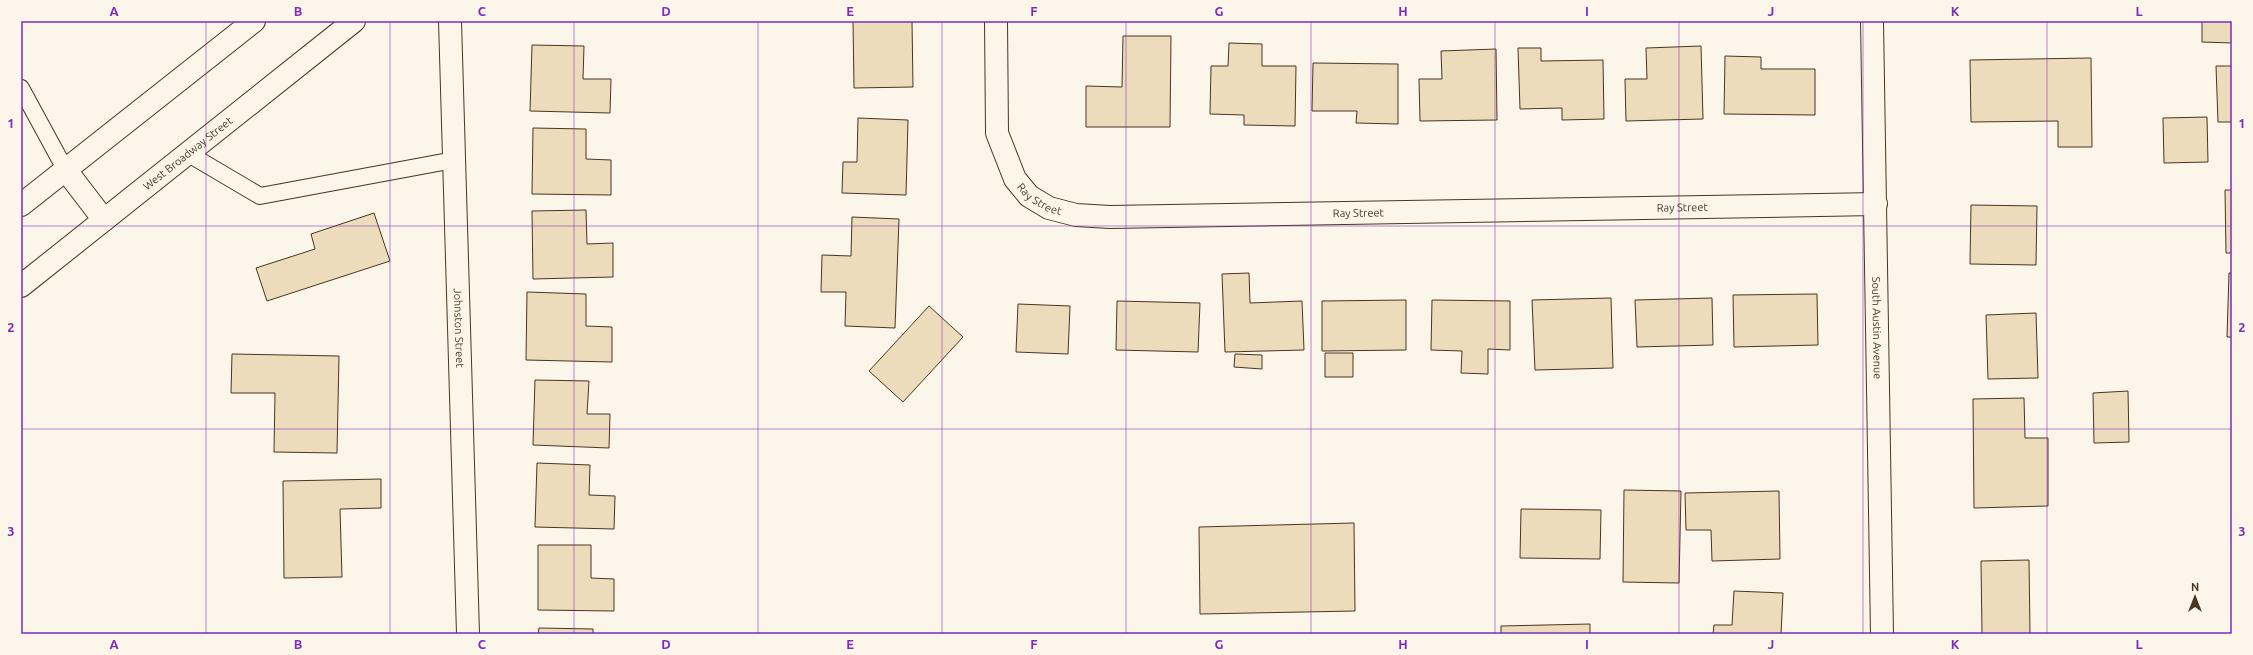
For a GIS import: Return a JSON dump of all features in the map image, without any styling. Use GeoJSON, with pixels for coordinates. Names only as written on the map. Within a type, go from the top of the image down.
{"type":"FeatureCollection","features":[{"type":"Feature","properties":{"kind":"street"},"geometry":{"type":"LineString","coordinates":[[21,205],[254,21]]}},
{"type":"Feature","properties":{"kind":"street","name":"West Broadway Street"},"geometry":{"type":"LineString","coordinates":[[21,286],[354,21]]}},
{"type":"Feature","properties":{"kind":"street","name":"Johnston Street"},"geometry":{"type":"LineString","coordinates":[[450,21],[468,634]]}},
{"type":"Feature","properties":{"kind":"street","name":"Ray Street"},"geometry":{"type":"LineString","coordinates":[[996,21],[997,133],[1004,156],[1015,179],[1029,196],[1049,208],[1076,215],[1110,217],[1876,204]]}},
{"type":"Feature","properties":{"kind":"street","name":"South Austin Avenue"},"geometry":{"type":"LineString","coordinates":[[1872,21],[1882,634]]}},
{"type":"Feature","properties":{"kind":"street"},"geometry":{"type":"LineString","coordinates":[[65,169],[104,220]]}},
{"type":"Feature","properties":{"kind":"lane"},"geometry":{"type":"LineString","coordinates":[[21,88],[65,169]]}},
{"type":"Feature","properties":{"kind":"lane"},"geometry":{"type":"LineString","coordinates":[[187,153],[260,196],[454,160]]}},
{"type":"Feature","properties":{"kind":"building"},"geometry":{"type":"Polygon","coordinates":[[[853,21],[912,21],[913,87],[854,88],[853,21]]]}},
{"type":"Feature","properties":{"kind":"building"},"geometry":{"type":"Polygon","coordinates":[[[2202,21],[2232,21],[2232,43],[2202,42],[2202,21]]]}},
{"type":"Feature","properties":{"kind":"building"},"geometry":{"type":"Polygon","coordinates":[[[1123,36],[1171,36],[1170,127],[1086,127],[1086,86],[1122,87],[1123,36]]]}},
{"type":"Feature","properties":{"kind":"building"},"geometry":{"type":"Polygon","coordinates":[[[1229,43],[1262,44],[1262,66],[1296,66],[1295,126],[1244,125],[1244,115],[1210,114],[1211,66],[1228,66],[1229,43]]]}},
{"type":"Feature","properties":{"kind":"building"},"geometry":{"type":"Polygon","coordinates":[[[532,45],[584,46],[583,79],[611,79],[610,113],[530,111],[532,45]]]}},
{"type":"Feature","properties":{"kind":"building"},"geometry":{"type":"Polygon","coordinates":[[[1701,46],[1703,119],[1626,121],[1625,79],[1647,79],[1646,48],[1701,46]]]}},
{"type":"Feature","properties":{"kind":"building"},"geometry":{"type":"Polygon","coordinates":[[[1518,48],[1541,48],[1541,61],[1603,60],[1604,119],[1562,120],[1562,108],[1520,109],[1518,48]]]}},
{"type":"Feature","properties":{"kind":"building"},"geometry":{"type":"Polygon","coordinates":[[[1496,49],[1497,120],[1420,121],[1419,79],[1442,79],[1441,51],[1496,49]]]}},
{"type":"Feature","properties":{"kind":"building"},"geometry":{"type":"Polygon","coordinates":[[[1725,56],[1761,57],[1761,69],[1815,69],[1815,115],[1724,114],[1725,56]]]}},
{"type":"Feature","properties":{"kind":"building"},"geometry":{"type":"Polygon","coordinates":[[[2091,58],[2092,147],[2058,147],[2058,121],[1971,122],[1970,60],[2091,58]]]}},
{"type":"Feature","properties":{"kind":"building"},"geometry":{"type":"Polygon","coordinates":[[[1313,63],[1398,64],[1398,124],[1356,123],[1357,111],[1312,111],[1313,63]]]}},
{"type":"Feature","properties":{"kind":"building"},"geometry":{"type":"Polygon","coordinates":[[[2216,66],[2232,66],[2232,122],[2218,122],[2216,66]]]}},
{"type":"Feature","properties":{"kind":"building"},"geometry":{"type":"Polygon","coordinates":[[[2207,117],[2208,162],[2164,163],[2163,118],[2207,117]]]}},
{"type":"Feature","properties":{"kind":"building"},"geometry":{"type":"Polygon","coordinates":[[[858,118],[908,120],[906,195],[842,193],[843,162],[857,162],[858,118]]]}},
{"type":"Feature","properties":{"kind":"building"},"geometry":{"type":"Polygon","coordinates":[[[533,128],[586,129],[586,159],[611,160],[611,195],[532,194],[533,128]]]}},
{"type":"Feature","properties":{"kind":"building"},"geometry":{"type":"Polygon","coordinates":[[[2225,190],[2232,190],[2232,253],[2226,253],[2225,190]]]}},
{"type":"Feature","properties":{"kind":"building"},"geometry":{"type":"Polygon","coordinates":[[[1971,205],[2037,206],[2036,265],[1970,264],[1971,205]]]}},
{"type":"Feature","properties":{"kind":"building"},"geometry":{"type":"Polygon","coordinates":[[[586,210],[587,244],[613,243],[613,277],[533,279],[532,211],[586,210]]]}},
{"type":"Feature","properties":{"kind":"building"},"geometry":{"type":"Polygon","coordinates":[[[374,213],[390,261],[267,301],[256,268],[315,249],[311,234],[374,213]]]}},
{"type":"Feature","properties":{"kind":"building"},"geometry":{"type":"Polygon","coordinates":[[[852,217],[899,219],[895,328],[845,326],[846,292],[821,292],[822,255],[851,256],[852,217]]]}},
{"type":"Feature","properties":{"kind":"building"},"geometry":{"type":"Polygon","coordinates":[[[1249,273],[1250,303],[1302,301],[1304,350],[1225,352],[1222,274],[1249,273]]]}},
{"type":"Feature","properties":{"kind":"building"},"geometry":{"type":"Polygon","coordinates":[[[2229,273],[2232,273],[2232,337],[2227,337],[2229,273]]]}},
{"type":"Feature","properties":{"kind":"building"},"geometry":{"type":"Polygon","coordinates":[[[527,292],[586,294],[586,326],[612,327],[612,362],[526,360],[527,292]]]}},
{"type":"Feature","properties":{"kind":"building"},"geometry":{"type":"Polygon","coordinates":[[[1817,294],[1818,345],[1734,347],[1733,295],[1817,294]]]}},
{"type":"Feature","properties":{"kind":"building"},"geometry":{"type":"Polygon","coordinates":[[[1611,298],[1613,368],[1535,370],[1532,300],[1611,298]]]}},
{"type":"Feature","properties":{"kind":"building"},"geometry":{"type":"Polygon","coordinates":[[[1712,298],[1713,345],[1637,347],[1635,300],[1712,298]]]}},
{"type":"Feature","properties":{"kind":"building"},"geometry":{"type":"Polygon","coordinates":[[[1406,300],[1406,350],[1322,351],[1322,301],[1406,300]]]}},
{"type":"Feature","properties":{"kind":"building"},"geometry":{"type":"Polygon","coordinates":[[[1432,300],[1510,301],[1510,350],[1488,349],[1488,374],[1461,373],[1462,351],[1431,350],[1432,300]]]}},
{"type":"Feature","properties":{"kind":"building"},"geometry":{"type":"Polygon","coordinates":[[[1117,301],[1200,303],[1198,352],[1116,350],[1117,301]]]}},
{"type":"Feature","properties":{"kind":"building"},"geometry":{"type":"Polygon","coordinates":[[[1018,304],[1070,306],[1068,354],[1016,352],[1018,304]]]}},
{"type":"Feature","properties":{"kind":"building"},"geometry":{"type":"Polygon","coordinates":[[[929,306],[963,337],[903,402],[869,371],[929,306]]]}},
{"type":"Feature","properties":{"kind":"building"},"geometry":{"type":"Polygon","coordinates":[[[2036,313],[2038,378],[1988,379],[1986,315],[2036,313]]]}},
{"type":"Feature","properties":{"kind":"building"},"geometry":{"type":"Polygon","coordinates":[[[1325,353],[1353,353],[1353,377],[1325,377],[1325,353]]]}},
{"type":"Feature","properties":{"kind":"building"},"geometry":{"type":"Polygon","coordinates":[[[232,354],[339,356],[337,453],[274,452],[275,393],[231,393],[232,354]]]}},
{"type":"Feature","properties":{"kind":"building"},"geometry":{"type":"Polygon","coordinates":[[[1235,354],[1262,355],[1262,369],[1234,367],[1235,354]]]}},
{"type":"Feature","properties":{"kind":"building"},"geometry":{"type":"Polygon","coordinates":[[[535,380],[589,381],[587,414],[610,414],[609,448],[533,445],[535,380]]]}},
{"type":"Feature","properties":{"kind":"building"},"geometry":{"type":"Polygon","coordinates":[[[2128,391],[2129,442],[2094,443],[2093,393],[2128,391]]]}},
{"type":"Feature","properties":{"kind":"building"},"geometry":{"type":"Polygon","coordinates":[[[2024,398],[2025,438],[2048,438],[2048,506],[1974,508],[1973,399],[2024,398]]]}},
{"type":"Feature","properties":{"kind":"building"},"geometry":{"type":"Polygon","coordinates":[[[537,463],[590,465],[589,495],[615,496],[614,529],[535,527],[537,463]]]}},
{"type":"Feature","properties":{"kind":"building"},"geometry":{"type":"Polygon","coordinates":[[[381,479],[381,508],[340,509],[342,577],[284,578],[283,481],[381,479]]]}},
{"type":"Feature","properties":{"kind":"building"},"geometry":{"type":"Polygon","coordinates":[[[1624,490],[1681,491],[1679,583],[1623,582],[1624,490]]]}},
{"type":"Feature","properties":{"kind":"building"},"geometry":{"type":"Polygon","coordinates":[[[1779,491],[1780,559],[1712,561],[1711,530],[1686,530],[1685,493],[1779,491]]]}},
{"type":"Feature","properties":{"kind":"building"},"geometry":{"type":"Polygon","coordinates":[[[1521,509],[1601,510],[1600,559],[1520,558],[1521,509]]]}},
{"type":"Feature","properties":{"kind":"building"},"geometry":{"type":"Polygon","coordinates":[[[1354,523],[1355,611],[1200,614],[1199,527],[1354,523]]]}},
{"type":"Feature","properties":{"kind":"building"},"geometry":{"type":"Polygon","coordinates":[[[538,545],[591,545],[591,578],[614,579],[614,611],[538,610],[538,545]]]}},
{"type":"Feature","properties":{"kind":"building"},"geometry":{"type":"Polygon","coordinates":[[[2029,560],[2030,634],[1982,634],[1981,561],[2029,560]]]}},
{"type":"Feature","properties":{"kind":"building"},"geometry":{"type":"Polygon","coordinates":[[[1734,591],[1783,593],[1781,634],[1713,634],[1714,625],[1732,625],[1734,591]]]}},
{"type":"Feature","properties":{"kind":"building"},"geometry":{"type":"Polygon","coordinates":[[[1590,624],[1590,634],[1501,634],[1501,626],[1590,624]]]}},
{"type":"Feature","properties":{"kind":"building"},"geometry":{"type":"Polygon","coordinates":[[[539,628],[593,629],[593,634],[538,634],[539,628]]]}}]}
